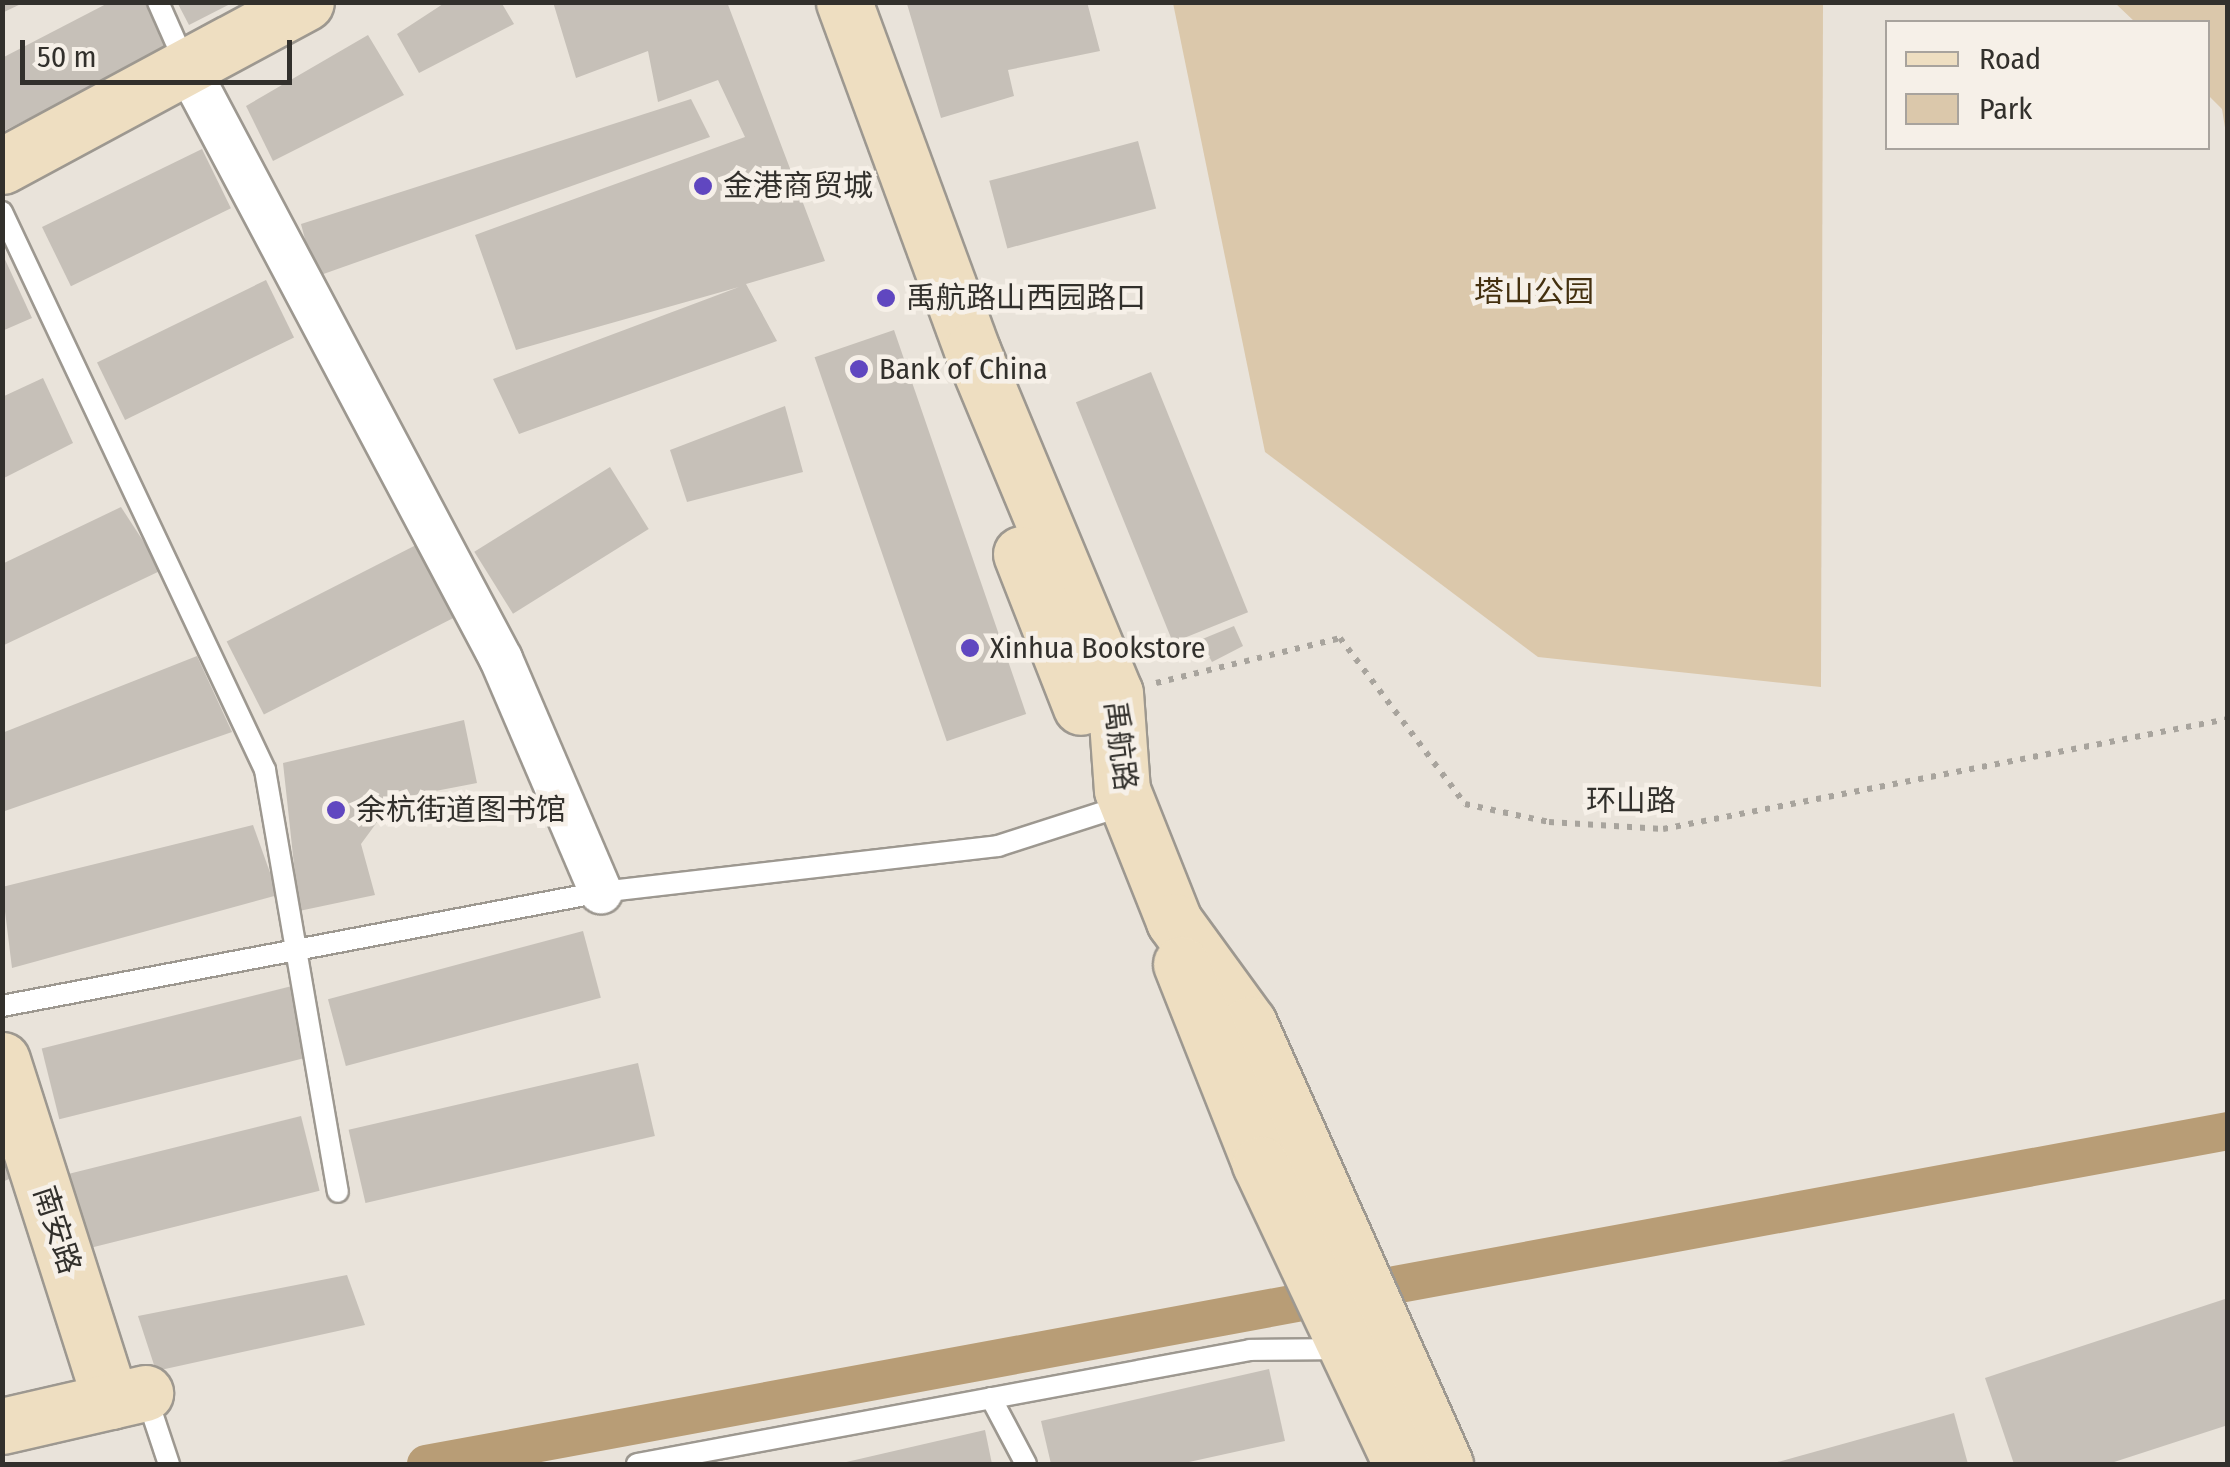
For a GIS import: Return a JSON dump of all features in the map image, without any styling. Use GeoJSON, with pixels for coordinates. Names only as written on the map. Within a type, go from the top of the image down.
{"type":"FeatureCollection","features":[{"type":"Feature","properties":{"kind":"main road"},"geometry":{"type":"LineString","coordinates":[[2,166],[306,2]]}},
{"type":"Feature","properties":{"kind":"main road","name":"禹航路"},"geometry":{"type":"LineString","coordinates":[[806,2],[1119,806],[1366,1339],[1445,1464]]}},
{"type":"Feature","properties":{"kind":"main road","name":"禹航路"},"geometry":{"type":"LineString","coordinates":[[844,2],[972,350],[1115,693],[1122,790],[1174,921],[1249,1024],[1308,1218]]}},
{"type":"Feature","properties":{"kind":"main road","name":"南安路"},"geometry":{"type":"LineString","coordinates":[[2,1060],[128,1397]]}},
{"type":"Feature","properties":{"kind":"main road","name":"禹航路"},"geometry":{"type":"LineString","coordinates":[[1366,1339],[1401,1464]]}},
{"type":"Feature","properties":{"kind":"main road"},"geometry":{"type":"LineString","coordinates":[[2,1426],[128,1397]]}},
{"type":"Feature","properties":{"kind":"street"},"geometry":{"type":"LineString","coordinates":[[185,65],[501,659],[601,892]]}},
{"type":"Feature","properties":{"kind":"lane"},"geometry":{"type":"LineString","coordinates":[[158,2],[185,65]]}},
{"type":"Feature","properties":{"kind":"lane"},"geometry":{"type":"LineString","coordinates":[[2,212],[265,770],[302,947],[338,1192]]}},
{"type":"Feature","properties":{"kind":"lane"},"geometry":{"type":"LineString","coordinates":[[2,1006],[601,892],[980,848],[1119,806]]}},
{"type":"Feature","properties":{"kind":"lane"},"geometry":{"type":"LineString","coordinates":[[638,1464],[726,1456],[991,1398],[1250,1350],[1366,1339]]}},
{"type":"Feature","properties":{"kind":"lane"},"geometry":{"type":"LineString","coordinates":[[128,1397],[169,1464]]}},
{"type":"Feature","properties":{"kind":"lane"},"geometry":{"type":"LineString","coordinates":[[991,1398],[1026,1464]]}},
{"type":"Feature","properties":{"kind":"path","name":"环山路"},"geometry":{"type":"LineString","coordinates":[[1115,693],[1340,638],[1465,804],[1549,822],[1664,829],[2228,719]]}},
{"type":"Feature","properties":{"kind":"green space","name":"塔山公园"},"geometry":{"type":"Polygon","coordinates":[[[1173,3],[1823,3],[1821,687],[1538,657],[1265,452],[1173,3]]]}},
{"type":"Feature","properties":{"kind":"green space"},"geometry":{"type":"Polygon","coordinates":[[[2115,3],[2227,3],[2227,140],[2222,109],[2210,97],[2210,20],[2133,20],[2115,3]]]}},
{"type":"Feature","properties":{"kind":"building"},"geometry":{"type":"Polygon","coordinates":[[[2,2],[25,2],[2,13],[2,2]]]}},
{"type":"Feature","properties":{"kind":"building"},"geometry":{"type":"Polygon","coordinates":[[[110,2],[145,2],[170,47],[2,132],[2,58],[110,2]]]}},
{"type":"Feature","properties":{"kind":"building"},"geometry":{"type":"Polygon","coordinates":[[[177,2],[234,2],[189,25],[177,2]]]}},
{"type":"Feature","properties":{"kind":"building"},"geometry":{"type":"Polygon","coordinates":[[[446,2],[501,2],[514,24],[419,73],[397,34],[446,2]]]}},
{"type":"Feature","properties":{"kind":"building","name":"金港商贸城"},"geometry":{"type":"Polygon","coordinates":[[[553,2],[727,2],[825,261],[746,284],[777,341],[519,434],[493,379],[739,287],[516,350],[475,235],[745,137],[718,80],[658,102],[648,51],[576,78],[553,2]]]}},
{"type":"Feature","properties":{"kind":"building"},"geometry":{"type":"Polygon","coordinates":[[[1087,2],[1100,51],[1008,70],[1014,96],[941,118],[907,4],[1087,2]]]}},
{"type":"Feature","properties":{"kind":"building"},"geometry":{"type":"Polygon","coordinates":[[[368,35],[404,95],[273,161],[246,106],[368,35]]]}},
{"type":"Feature","properties":{"kind":"building"},"geometry":{"type":"Polygon","coordinates":[[[691,99],[710,137],[315,277],[301,224],[691,99]]]}},
{"type":"Feature","properties":{"kind":"building"},"geometry":{"type":"Polygon","coordinates":[[[1138,141],[1156,209],[1007,248],[989,181],[1138,141]]]}},
{"type":"Feature","properties":{"kind":"building"},"geometry":{"type":"Polygon","coordinates":[[[202,149],[231,208],[71,286],[42,227],[202,149]]]}},
{"type":"Feature","properties":{"kind":"building"},"geometry":{"type":"Polygon","coordinates":[[[2,253],[32,318],[2,331],[2,253]]]}},
{"type":"Feature","properties":{"kind":"building"},"geometry":{"type":"Polygon","coordinates":[[[266,280],[294,338],[125,420],[97,362],[266,280]]]}},
{"type":"Feature","properties":{"kind":"building"},"geometry":{"type":"Polygon","coordinates":[[[894,330],[1026,714],[947,741],[815,357],[894,330]]]}},
{"type":"Feature","properties":{"kind":"building"},"geometry":{"type":"Polygon","coordinates":[[[1151,372],[1248,612],[1173,642],[1076,402],[1151,372]]]}},
{"type":"Feature","properties":{"kind":"building"},"geometry":{"type":"Polygon","coordinates":[[[43,378],[73,443],[2,479],[2,397],[43,378]]]}},
{"type":"Feature","properties":{"kind":"building"},"geometry":{"type":"Polygon","coordinates":[[[785,406],[803,472],[687,502],[670,450],[785,406]]]}},
{"type":"Feature","properties":{"kind":"building"},"geometry":{"type":"Polygon","coordinates":[[[610,467],[649,529],[513,614],[474,552],[610,467]]]}},
{"type":"Feature","properties":{"kind":"building"},"geometry":{"type":"Polygon","coordinates":[[[121,507],[162,570],[2,646],[2,564],[121,507]]]}},
{"type":"Feature","properties":{"kind":"building"},"geometry":{"type":"Polygon","coordinates":[[[420,543],[457,616],[264,715],[227,642],[420,543]]]}},
{"type":"Feature","properties":{"kind":"building"},"geometry":{"type":"Polygon","coordinates":[[[1234,626],[1243,646],[1212,662],[1200,640],[1234,626]]]}},
{"type":"Feature","properties":{"kind":"building"},"geometry":{"type":"Polygon","coordinates":[[[197,656],[232,732],[2,812],[2,733],[197,656]]]}},
{"type":"Feature","properties":{"kind":"building","name":"余杭街道图书馆"},"geometry":{"type":"Polygon","coordinates":[[[464,720],[477,783],[394,799],[361,844],[375,895],[299,911],[283,763],[464,720]]]}},
{"type":"Feature","properties":{"kind":"building"},"geometry":{"type":"Polygon","coordinates":[[[253,825],[278,895],[12,968],[2,887],[253,825]]]}},
{"type":"Feature","properties":{"kind":"building"},"geometry":{"type":"Polygon","coordinates":[[[583,931],[601,998],[346,1066],[328,999],[583,931]]]}},
{"type":"Feature","properties":{"kind":"building"},"geometry":{"type":"Polygon","coordinates":[[[292,986],[310,1057],[59,1119],[42,1048],[292,986]]]}},
{"type":"Feature","properties":{"kind":"building"},"geometry":{"type":"Polygon","coordinates":[[[638,1063],[655,1136],[365,1203],[349,1130],[638,1063]]]}},
{"type":"Feature","properties":{"kind":"building"},"geometry":{"type":"Polygon","coordinates":[[[301,1116],[320,1191],[84,1249],[65,1175],[301,1116]]]}},
{"type":"Feature","properties":{"kind":"building"},"geometry":{"type":"Polygon","coordinates":[[[2,1148],[14,1177],[2,1182],[2,1148]]]}},
{"type":"Feature","properties":{"kind":"building"},"geometry":{"type":"Polygon","coordinates":[[[347,1275],[365,1325],[156,1371],[138,1316],[347,1275]]]}},
{"type":"Feature","properties":{"kind":"building"},"geometry":{"type":"Polygon","coordinates":[[[2228,1298],[2228,1425],[2108,1464],[2014,1464],[1985,1378],[2228,1298]]]}},
{"type":"Feature","properties":{"kind":"building"},"geometry":{"type":"Polygon","coordinates":[[[1269,1369],[1285,1441],[1180,1464],[1051,1464],[1041,1421],[1269,1369]]]}},
{"type":"Feature","properties":{"kind":"building"},"geometry":{"type":"Polygon","coordinates":[[[1954,1413],[1968,1464],[1774,1464],[1774,1463],[1954,1413]]]}},
{"type":"Feature","properties":{"kind":"building"},"geometry":{"type":"Polygon","coordinates":[[[985,1430],[992,1464],[842,1464],[842,1463],[985,1430]]]}},
{"type":"Feature","properties":{"kind":"waterway"},"geometry":{"type":"LineString","coordinates":[[426,1464],[2228,1131]]}},
{"type":"Feature","properties":{"kind":"place","name":"金港商贸城"},"geometry":{"type":"Point","coordinates":[703,186]}},
{"type":"Feature","properties":{"kind":"place","name":"禹航路山西园路口"},"geometry":{"type":"Point","coordinates":[886,298]}},
{"type":"Feature","properties":{"kind":"place","name":"Bank of China"},"geometry":{"type":"Point","coordinates":[859,369]}},
{"type":"Feature","properties":{"kind":"place","name":"Xinhua Bookstore"},"geometry":{"type":"Point","coordinates":[970,648]}},
{"type":"Feature","properties":{"kind":"place","name":"余杭街道图书馆"},"geometry":{"type":"Point","coordinates":[336,810]}}]}
